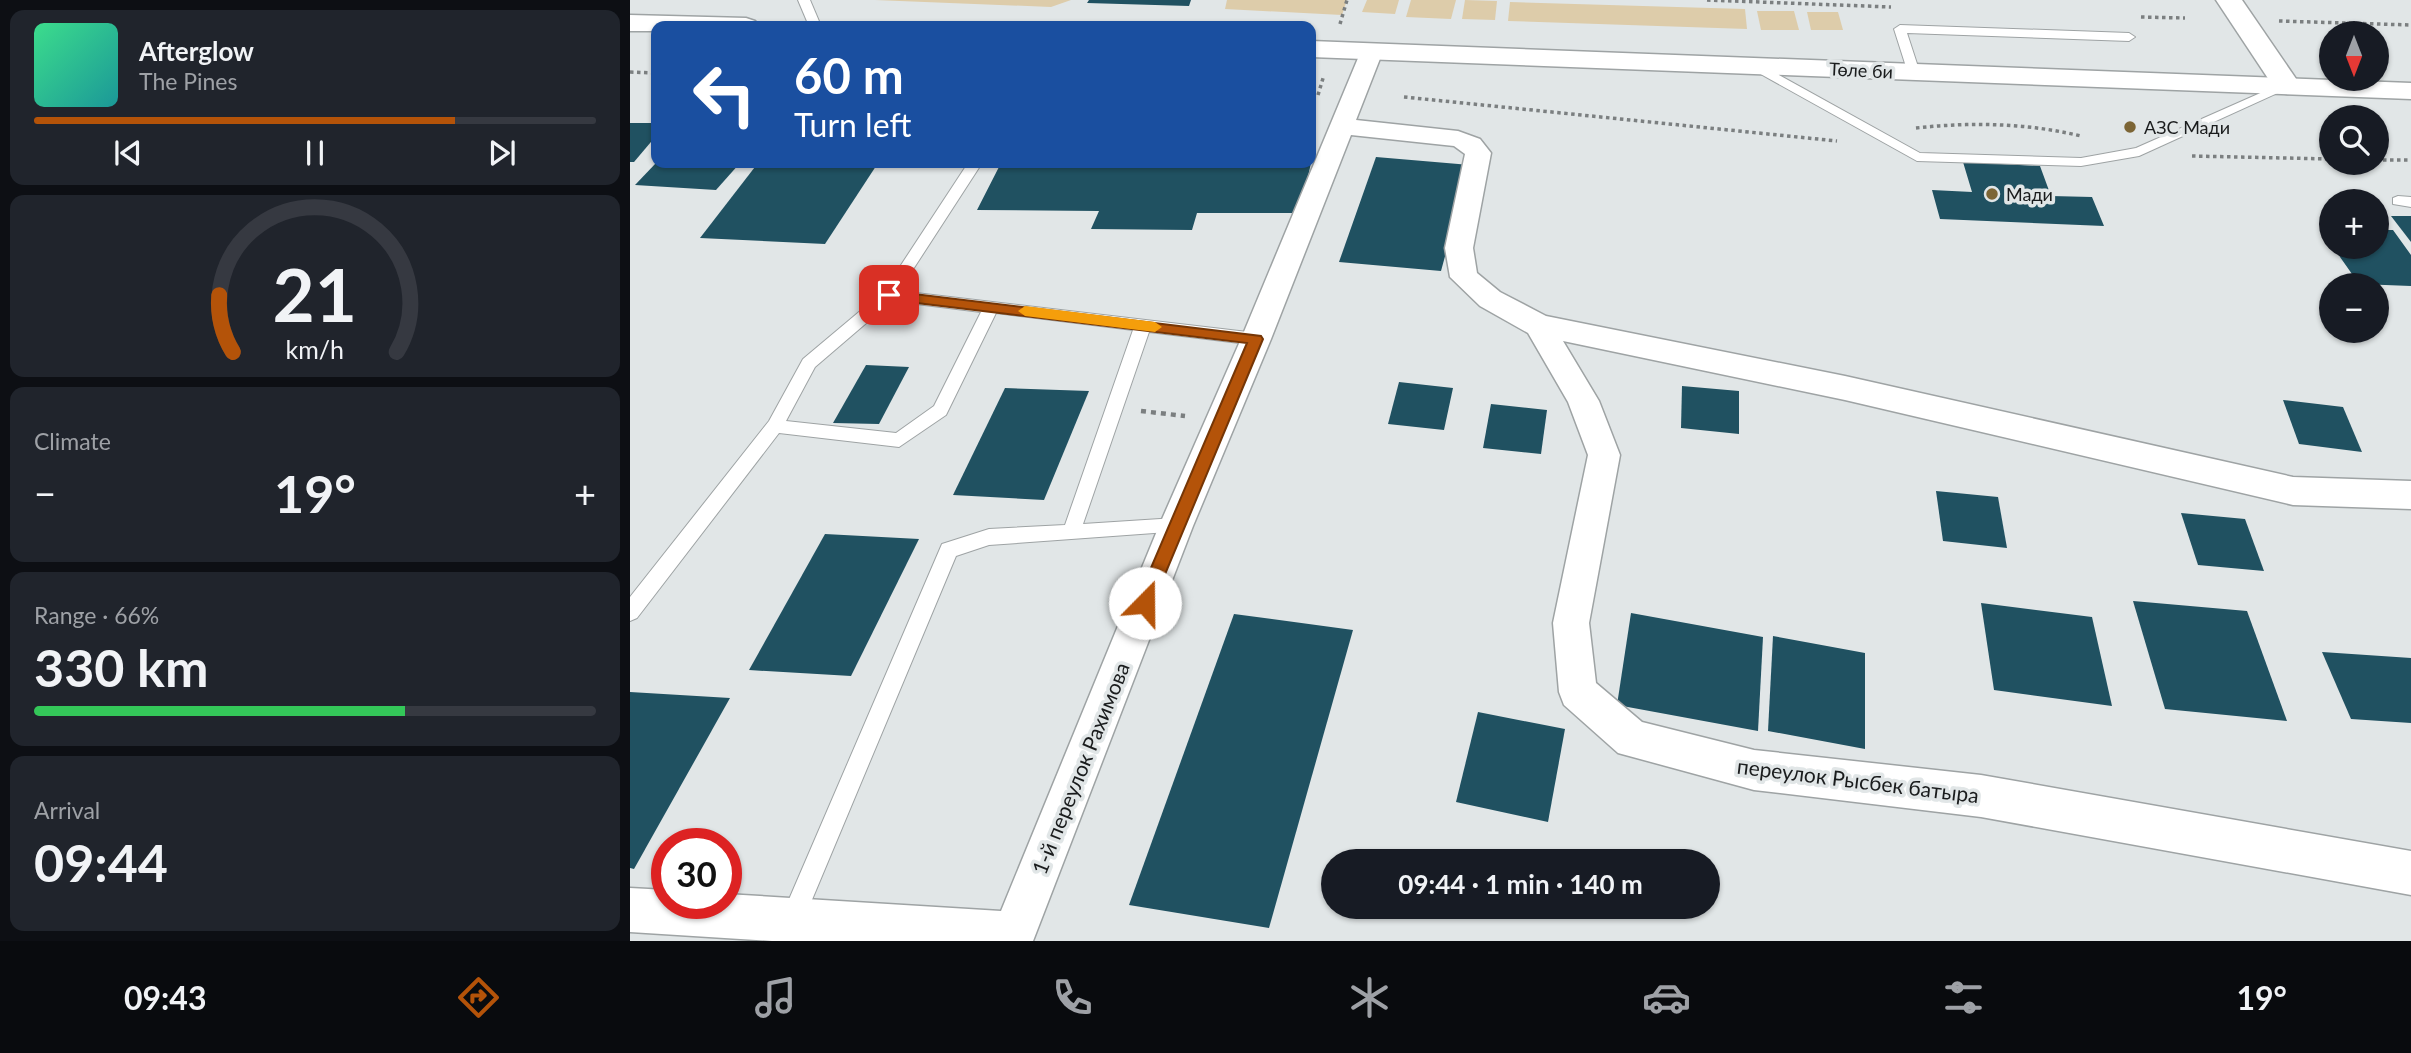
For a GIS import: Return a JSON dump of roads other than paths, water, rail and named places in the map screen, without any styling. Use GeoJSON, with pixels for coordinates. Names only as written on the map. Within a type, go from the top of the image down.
{"type":"FeatureCollection","features":[{"type":"Feature","properties":{"kind":"main road"},"geometry":{"type":"LineString","coordinates":[[2229,0],[2287,86]]}},
{"type":"Feature","properties":{"kind":"main road"},"geometry":{"type":"LineString","coordinates":[[630,23],[651,24]]}},
{"type":"Feature","properties":{"kind":"main road","name":"Төле би"},"geometry":{"type":"LineString","coordinates":[[1316,49],[2411,91]]}},
{"type":"Feature","properties":{"kind":"street","name":"1-й переулок Рахимова"},"geometry":{"type":"LineString","coordinates":[[1012,937],[1176,526],[1256,339],[1372,51]]}},
{"type":"Feature","properties":{"kind":"street"},"geometry":{"type":"LineString","coordinates":[[1341,126],[1458,139],[1471,144],[1478,153],[1459,248],[1464,277],[1490,299],[1539,326],[1845,388],[2293,491],[2411,495]]}},
{"type":"Feature","properties":{"kind":"street","name":"переулок Рысбек батыра"},"geometry":{"type":"LineString","coordinates":[[1539,326],[1583,401],[1604,455],[1571,623],[1578,692],[1632,739],[1754,771],[1981,796],[2411,873]]}},
{"type":"Feature","properties":{"kind":"street"},"geometry":{"type":"LineString","coordinates":[[630,910],[1012,937]]}},
{"type":"Feature","properties":{"kind":"lane"},"geometry":{"type":"LineString","coordinates":[[804,0],[813,21]]}},
{"type":"Feature","properties":{"kind":"lane"},"geometry":{"type":"LineString","coordinates":[[1914,73],[1899,29],[2129,37]]}},
{"type":"Feature","properties":{"kind":"lane"},"geometry":{"type":"LineString","coordinates":[[1752,64],[1917,157],[2081,162],[2139,152],[2287,86]]}},
{"type":"Feature","properties":{"kind":"lane"},"geometry":{"type":"LineString","coordinates":[[630,612],[775,426],[809,363],[889,295],[972,168]]}},
{"type":"Feature","properties":{"kind":"lane"},"geometry":{"type":"LineString","coordinates":[[889,295],[1256,339]]}},
{"type":"Feature","properties":{"kind":"lane"},"geometry":{"type":"LineString","coordinates":[[775,426],[899,440],[940,410],[990,307]]}},
{"type":"Feature","properties":{"kind":"lane"},"geometry":{"type":"LineString","coordinates":[[1071,533],[1143,326]]}},
{"type":"Feature","properties":{"kind":"lane"},"geometry":{"type":"LineString","coordinates":[[792,922],[949,550],[989,537],[1176,526]]}},
{"type":"Feature","properties":{"kind":"place","name":"АЗС Мади"},"geometry":{"type":"Point","coordinates":[2130,127]}},
{"type":"Feature","properties":{"kind":"place","name":"Мади"},"geometry":{"type":"Point","coordinates":[1992,194]}}]}
